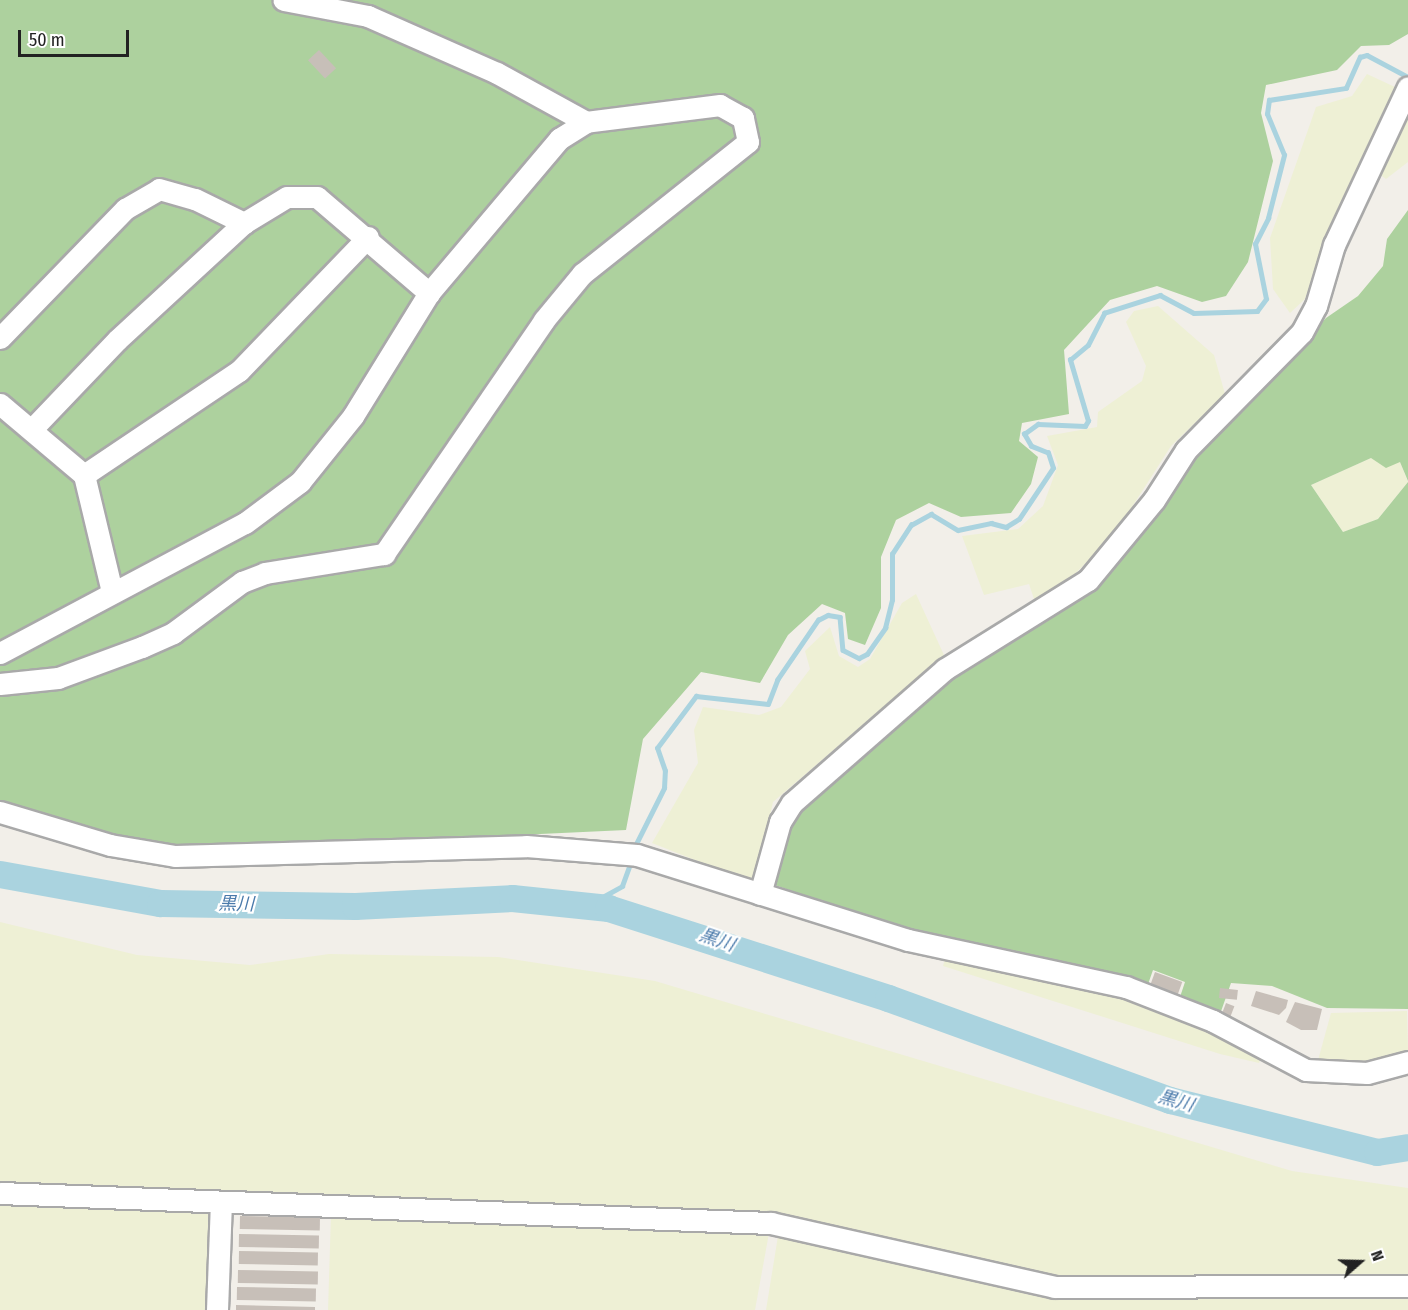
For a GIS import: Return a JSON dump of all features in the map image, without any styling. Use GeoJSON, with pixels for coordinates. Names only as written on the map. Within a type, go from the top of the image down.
{"type":"FeatureCollection","features":[{"type":"Feature","properties":{"kind":"street"},"geometry":{"type":"LineString","coordinates":[[284,0],[379,20],[497,73],[586,122]]}},
{"type":"Feature","properties":{"kind":"street"},"geometry":{"type":"LineString","coordinates":[[760,894],[780,822],[792,803],[945,669],[1088,580],[1154,500],[1186,450],[1302,332],[1316,306],[1334,244],[1408,87]]}},
{"type":"Feature","properties":{"kind":"street"},"geometry":{"type":"LineString","coordinates":[[0,653],[267,511],[300,482],[353,416],[429,292],[559,139],[586,122],[720,105],[743,118],[748,142],[582,274],[544,320],[393,547],[373,558],[265,573],[242,582],[173,633],[142,647],[58,678],[0,684]]}},
{"type":"Feature","properties":{"kind":"street"},"geometry":{"type":"LineString","coordinates":[[0,338],[145,193],[169,190],[244,223]]}},
{"type":"Feature","properties":{"kind":"street"},"geometry":{"type":"LineString","coordinates":[[33,428],[124,333],[244,223],[304,194],[330,205],[429,292]]}},
{"type":"Feature","properties":{"kind":"street"},"geometry":{"type":"LineString","coordinates":[[84,475],[239,371],[368,237]]}},
{"type":"Feature","properties":{"kind":"street"},"geometry":{"type":"LineString","coordinates":[[0,404],[33,428],[84,475],[112,592]]}},
{"type":"Feature","properties":{"kind":"street"},"geometry":{"type":"LineString","coordinates":[[0,812],[100,842],[175,856],[585,848],[637,855],[908,940],[1126,987],[1213,1021],[1306,1070],[1367,1073],[1408,1062]]}},
{"type":"Feature","properties":{"kind":"street"},"geometry":{"type":"LineString","coordinates":[[0,1193],[771,1222],[1054,1287],[1408,1286]]}},
{"type":"Feature","properties":{"kind":"street"},"geometry":{"type":"LineString","coordinates":[[217,1310],[221,1202]]}},
{"type":"Feature","properties":{"kind":"green space"},"geometry":{"type":"Polygon","coordinates":[[[0,0],[1408,0],[1408,34],[1389,45],[1361,46],[1337,70],[1266,85],[1261,113],[1273,161],[1248,262],[1226,296],[1202,302],[1157,286],[1110,300],[1064,350],[1069,414],[1022,423],[1019,441],[1038,457],[1031,484],[1011,513],[961,517],[929,503],[896,520],[881,557],[881,608],[865,645],[848,639],[845,613],[822,604],[788,635],[760,683],[701,672],[643,739],[626,830],[183,851],[112,839],[0,805],[0,0]]]}},
{"type":"Feature","properties":{"kind":"green space"},"geometry":{"type":"Polygon","coordinates":[[[1367,74],[1395,87],[1338,208],[1305,299],[1290,313],[1273,289],[1270,238],[1316,107],[1352,96],[1367,74]]]}},
{"type":"Feature","properties":{"kind":"green space"},"geometry":{"type":"Polygon","coordinates":[[[1408,114],[1408,162],[1386,179],[1375,171],[1408,114]]]}},
{"type":"Feature","properties":{"kind":"green space"},"geometry":{"type":"Polygon","coordinates":[[[1408,210],[1408,481],[1400,462],[1386,468],[1371,458],[1311,485],[1343,532],[1378,519],[1408,482],[1408,1009],[1327,1008],[1272,986],[1231,983],[1219,1017],[1179,1000],[1185,982],[1153,970],[1146,990],[963,951],[775,885],[788,823],[820,785],[949,673],[1039,623],[1191,453],[1257,396],[1326,318],[1358,296],[1383,266],[1387,239],[1408,210]]]}},
{"type":"Feature","properties":{"kind":"green space"},"geometry":{"type":"Polygon","coordinates":[[[1158,306],[1214,355],[1225,394],[1171,446],[1116,532],[1073,576],[1035,602],[1029,584],[984,595],[962,536],[1018,529],[1043,506],[1058,465],[1047,436],[1097,427],[1098,412],[1142,381],[1146,366],[1126,322],[1134,311],[1158,306]]]}},
{"type":"Feature","properties":{"kind":"green space"},"geometry":{"type":"Polygon","coordinates":[[[1371,458],[1400,462],[1408,482],[1378,519],[1343,532],[1311,485],[1371,458]]]}},
{"type":"Feature","properties":{"kind":"green space"},"geometry":{"type":"Polygon","coordinates":[[[916,594],[944,655],[773,802],[756,877],[748,881],[652,843],[698,763],[694,730],[703,707],[759,715],[781,707],[810,669],[805,651],[830,627],[839,656],[858,667],[870,659],[902,603],[916,594]]]}},
{"type":"Feature","properties":{"kind":"green space"},"geometry":{"type":"Polygon","coordinates":[[[0,922],[137,955],[250,965],[329,954],[498,957],[655,981],[1292,1171],[1408,1188],[1408,1274],[1079,1282],[784,1217],[0,1185],[0,922]]]}},
{"type":"Feature","properties":{"kind":"green space"},"geometry":{"type":"Polygon","coordinates":[[[945,959],[1065,978],[1167,1009],[1262,1055],[1259,1063],[1220,1054],[943,966],[945,959]]]}},
{"type":"Feature","properties":{"kind":"green space"},"geometry":{"type":"Polygon","coordinates":[[[1407,1011],[1408,1051],[1362,1065],[1317,1064],[1331,1013],[1407,1011]]]}},
{"type":"Feature","properties":{"kind":"green space"},"geometry":{"type":"Polygon","coordinates":[[[0,1200],[213,1211],[208,1310],[0,1310],[0,1200]]]}},
{"type":"Feature","properties":{"kind":"green space"},"geometry":{"type":"Polygon","coordinates":[[[331,1214],[769,1233],[755,1310],[328,1310],[331,1214]]]}},
{"type":"Feature","properties":{"kind":"green space"},"geometry":{"type":"Polygon","coordinates":[[[778,1236],[899,1259],[1030,1295],[1408,1293],[1408,1310],[766,1310],[778,1236]]]}},
{"type":"Feature","properties":{"kind":"building"},"geometry":{"type":"Polygon","coordinates":[[[319,50],[336,68],[325,79],[308,60],[319,50]]]}},
{"type":"Feature","properties":{"kind":"building"},"geometry":{"type":"Polygon","coordinates":[[[1155,972],[1182,982],[1178,994],[1151,984],[1155,972]]]}},
{"type":"Feature","properties":{"kind":"building"},"geometry":{"type":"Polygon","coordinates":[[[1220,988],[1238,990],[1237,1000],[1219,998],[1220,988]]]}},
{"type":"Feature","properties":{"kind":"building"},"geometry":{"type":"Polygon","coordinates":[[[1256,991],[1288,1000],[1286,1008],[1279,1015],[1251,1006],[1256,991]]]}},
{"type":"Feature","properties":{"kind":"building"},"geometry":{"type":"Polygon","coordinates":[[[1295,1002],[1322,1009],[1317,1030],[1301,1030],[1286,1022],[1295,1002]]]}},
{"type":"Feature","properties":{"kind":"building"},"geometry":{"type":"Polygon","coordinates":[[[1226,1003],[1234,1006],[1230,1018],[1221,1015],[1226,1003]]]}},
{"type":"Feature","properties":{"kind":"building"},"geometry":{"type":"Polygon","coordinates":[[[240,1216],[320,1217],[320,1230],[240,1229],[240,1216]]]}},
{"type":"Feature","properties":{"kind":"building"},"geometry":{"type":"Polygon","coordinates":[[[239,1234],[319,1235],[319,1248],[239,1247],[239,1234]]]}},
{"type":"Feature","properties":{"kind":"building"},"geometry":{"type":"Polygon","coordinates":[[[239,1251],[318,1252],[318,1265],[239,1264],[239,1251]]]}},
{"type":"Feature","properties":{"kind":"building"},"geometry":{"type":"Polygon","coordinates":[[[238,1270],[318,1271],[318,1284],[238,1283],[238,1270]]]}},
{"type":"Feature","properties":{"kind":"building"},"geometry":{"type":"Polygon","coordinates":[[[237,1287],[316,1288],[316,1301],[237,1300],[237,1287]]]}},
{"type":"Feature","properties":{"kind":"building"},"geometry":{"type":"Polygon","coordinates":[[[236,1305],[315,1307],[315,1310],[236,1310],[236,1305]]]}},
{"type":"Feature","properties":{"kind":"waterway"},"geometry":{"type":"LineString","coordinates":[[634,848],[664,788],[665,771],[657,748],[696,696],[768,704],[777,680],[818,620],[828,615],[840,617],[843,650],[859,658],[867,654],[885,628],[892,600],[892,554],[911,525],[931,514],[958,530],[991,523],[1006,527],[1019,519],[1053,468],[1048,453],[1031,446],[1024,434],[1038,424],[1085,426],[1088,421],[1070,360],[1088,345],[1104,313],[1160,295],[1194,313],[1257,311],[1266,299],[1255,244],[1268,218],[1284,155],[1267,114],[1269,100],[1346,88],[1360,57],[1367,55],[1408,77]]}},
{"type":"Feature","properties":{"kind":"waterway"},"geometry":{"type":"LineString","coordinates":[[588,905],[622,886],[632,859]]}},
{"type":"Feature","properties":{"kind":"waterway","name":"黒川"},"geometry":{"type":"LineString","coordinates":[[0,874],[160,903],[355,906],[512,898],[608,908],[888,998],[1170,1100],[1377,1152],[1408,1147]]}}]}
